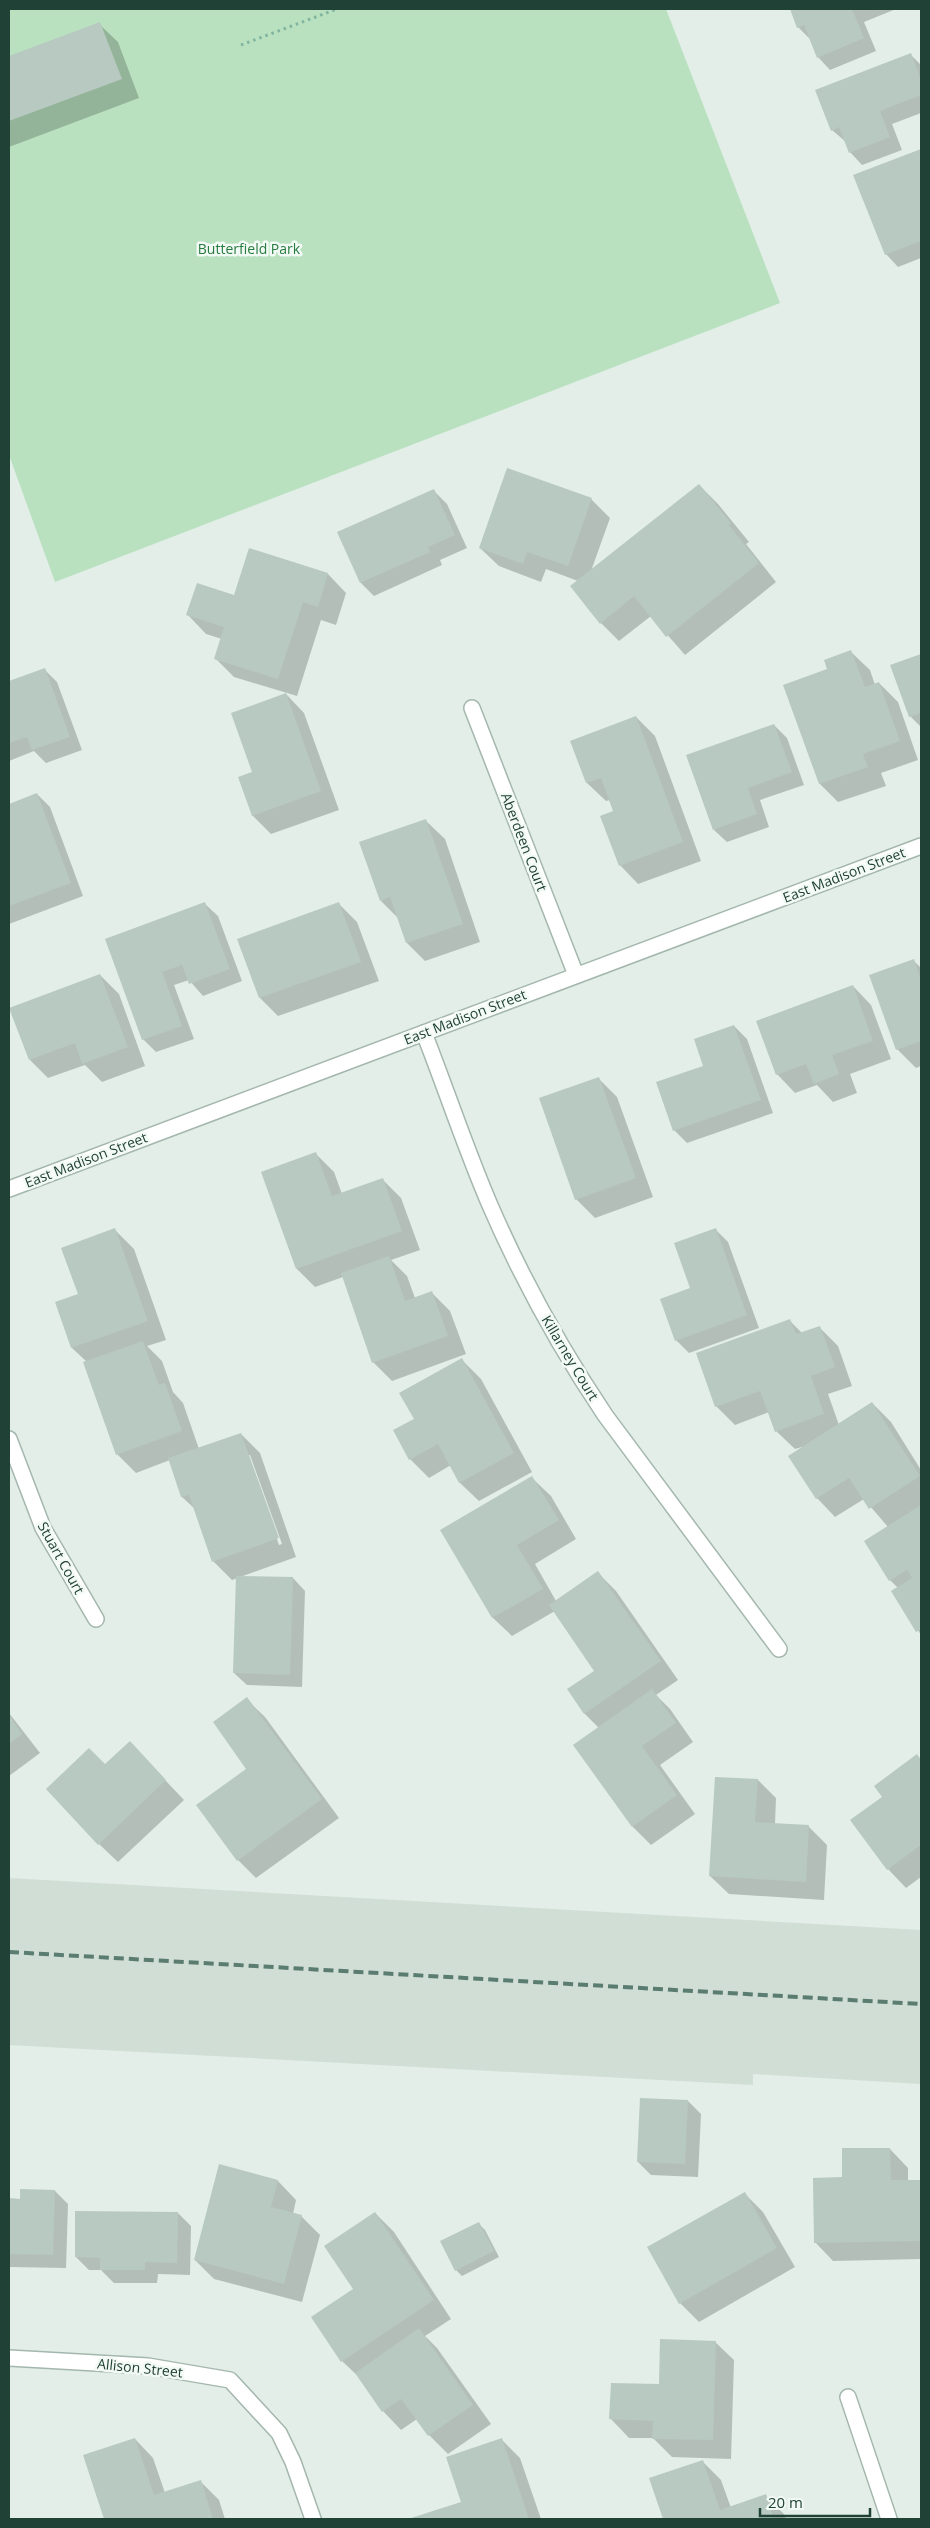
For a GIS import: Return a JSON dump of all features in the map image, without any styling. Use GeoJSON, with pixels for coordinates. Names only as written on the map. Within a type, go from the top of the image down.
{"type":"FeatureCollection","features":[{"type":"Feature","properties":{"kind":"street","name":"Aberdeen Court"},"geometry":{"type":"LineString","coordinates":[[472,708],[576,975]]}},
{"type":"Feature","properties":{"kind":"street","name":"East Madison Street"},"geometry":{"type":"LineString","coordinates":[[9,1190],[921,846]]}},
{"type":"Feature","properties":{"kind":"street","name":"Killarney Court"},"geometry":{"type":"LineString","coordinates":[[424,1032],[488,1202],[525,1282],[575,1369],[605,1415],[779,1649]]}},
{"type":"Feature","properties":{"kind":"street","name":"Stuart Court"},"geometry":{"type":"LineString","coordinates":[[9,1439],[42,1528],[96,1620]]}},
{"type":"Feature","properties":{"kind":"street","name":"Allison Street"},"geometry":{"type":"LineString","coordinates":[[9,2358],[148,2366],[230,2380],[278,2433],[290,2455],[313,2519]]}},
{"type":"Feature","properties":{"kind":"street"},"geometry":{"type":"LineString","coordinates":[[848,2397],[889,2519]]}},
{"type":"Feature","properties":{"kind":"path"},"geometry":{"type":"LineString","coordinates":[[241,45],[337,9]]}},
{"type":"Feature","properties":{"kind":"shaded area"},"geometry":{"type":"Polygon","coordinates":[[[9,1878],[921,1930],[921,2084],[753,2074],[753,2085],[9,2045],[9,1878]]]}},
{"type":"Feature","properties":{"kind":"green space","name":"Butterfield Park"},"geometry":{"type":"Polygon","coordinates":[[[9,9],[666,9],[780,303],[55,582],[9,455],[9,9]]]}},
{"type":"Feature","properties":{"kind":"building"},"geometry":{"type":"Polygon","coordinates":[[[790,9],[852,9],[864,38],[817,58],[804,25],[797,28],[790,9]]]}},
{"type":"Feature","properties":{"kind":"building"},"geometry":{"type":"Polygon","coordinates":[[[100,22],[122,79],[9,121],[9,56],[100,22]]]}},
{"type":"Feature","properties":{"kind":"building"},"geometry":{"type":"Polygon","coordinates":[[[911,53],[921,80],[921,95],[880,111],[890,137],[849,153],[839,127],[831,131],[815,90],[911,53]]]}},
{"type":"Feature","properties":{"kind":"building"},"geometry":{"type":"Polygon","coordinates":[[[921,149],[921,241],[885,255],[853,175],[921,149]]]}},
{"type":"Feature","properties":{"kind":"building"},"geometry":{"type":"Polygon","coordinates":[[[507,468],[592,498],[568,566],[527,552],[523,564],[479,548],[507,468]]]}},
{"type":"Feature","properties":{"kind":"building"},"geometry":{"type":"Polygon","coordinates":[[[699,484],[731,523],[729,525],[759,563],[666,637],[634,596],[600,624],[570,586],[699,484]]]}},
{"type":"Feature","properties":{"kind":"building"},"geometry":{"type":"Polygon","coordinates":[[[434,489],[455,535],[428,547],[430,552],[360,583],[337,532],[434,489]]]}},
{"type":"Feature","properties":{"kind":"building"},"geometry":{"type":"Polygon","coordinates":[[[249,548],[328,573],[318,607],[303,602],[278,679],[214,659],[224,627],[186,615],[197,583],[234,595],[249,548]]]}},
{"type":"Feature","properties":{"kind":"building"},"geometry":{"type":"Polygon","coordinates":[[[851,650],[865,687],[879,682],[900,741],[863,754],[868,767],[819,784],[783,685],[827,669],[824,660],[851,650]]]}},
{"type":"Feature","properties":{"kind":"building"},"geometry":{"type":"Polygon","coordinates":[[[921,654],[921,713],[909,717],[890,665],[921,654]]]}},
{"type":"Feature","properties":{"kind":"building"},"geometry":{"type":"Polygon","coordinates":[[[45,668],[70,737],[32,750],[27,737],[9,743],[9,681],[45,668]]]}},
{"type":"Feature","properties":{"kind":"building"},"geometry":{"type":"Polygon","coordinates":[[[286,693],[321,791],[252,816],[238,777],[252,772],[231,713],[286,693]]]}},
{"type":"Feature","properties":{"kind":"building"},"geometry":{"type":"Polygon","coordinates":[[[636,716],[683,842],[619,866],[600,816],[613,811],[601,778],[586,783],[570,741],[636,716]]]}},
{"type":"Feature","properties":{"kind":"building"},"geometry":{"type":"Polygon","coordinates":[[[774,724],[792,772],[748,788],[757,814],[713,830],[686,755],[774,724]]]}},
{"type":"Feature","properties":{"kind":"building"},"geometry":{"type":"Polygon","coordinates":[[[37,793],[71,883],[9,906],[9,804],[37,793]]]}},
{"type":"Feature","properties":{"kind":"building"},"geometry":{"type":"Polygon","coordinates":[[[426,819],[463,924],[406,943],[390,897],[380,901],[359,842],[426,819]]]}},
{"type":"Feature","properties":{"kind":"building"},"geometry":{"type":"Polygon","coordinates":[[[205,902],[230,969],[189,984],[182,965],[162,972],[182,1026],[142,1040],[105,939],[205,902]]]}},
{"type":"Feature","properties":{"kind":"building"},"geometry":{"type":"Polygon","coordinates":[[[339,902],[361,962],[259,998],[237,939],[339,902]]]}},
{"type":"Feature","properties":{"kind":"building"},"geometry":{"type":"Polygon","coordinates":[[[914,959],[921,980],[921,1041],[896,1050],[869,975],[914,959]]]}},
{"type":"Feature","properties":{"kind":"building"},"geometry":{"type":"Polygon","coordinates":[[[100,974],[128,1047],[82,1064],[75,1043],[29,1060],[9,1008],[100,974]]]}},
{"type":"Feature","properties":{"kind":"building"},"geometry":{"type":"Polygon","coordinates":[[[853,985],[873,1041],[832,1055],[839,1074],[814,1084],[806,1064],[776,1075],[756,1021],[853,985]]]}},
{"type":"Feature","properties":{"kind":"building"},"geometry":{"type":"Polygon","coordinates":[[[734,1025],[761,1100],[673,1131],[656,1082],[703,1066],[694,1039],[734,1025]]]}},
{"type":"Feature","properties":{"kind":"building"},"geometry":{"type":"Polygon","coordinates":[[[599,1077],[636,1178],[575,1200],[539,1098],[599,1077]]]}},
{"type":"Feature","properties":{"kind":"building"},"geometry":{"type":"Polygon","coordinates":[[[316,1152],[332,1196],[383,1178],[402,1231],[296,1269],[261,1172],[316,1152]]]}},
{"type":"Feature","properties":{"kind":"building"},"geometry":{"type":"Polygon","coordinates":[[[115,1228],[148,1321],[71,1348],[55,1302],[78,1294],[61,1248],[115,1228]]]}},
{"type":"Feature","properties":{"kind":"building"},"geometry":{"type":"Polygon","coordinates":[[[716,1228],[747,1315],[675,1341],[660,1299],[690,1288],[674,1243],[716,1228]]]}},
{"type":"Feature","properties":{"kind":"building"},"geometry":{"type":"Polygon","coordinates":[[[389,1256],[405,1301],[432,1291],[448,1336],[372,1363],[341,1273],[389,1256]]]}},
{"type":"Feature","properties":{"kind":"building"},"geometry":{"type":"Polygon","coordinates":[[[790,1319],[796,1334],[820,1326],[835,1367],[811,1376],[824,1414],[775,1432],[760,1391],[715,1407],[696,1353],[790,1319]]]}},
{"type":"Feature","properties":{"kind":"building"},"geometry":{"type":"Polygon","coordinates":[[[143,1341],[159,1385],[165,1383],[182,1431],[116,1455],[83,1362],[143,1341]]]}},
{"type":"Feature","properties":{"kind":"building"},"geometry":{"type":"Polygon","coordinates":[[[462,1358],[514,1453],[459,1483],[438,1444],[409,1460],[393,1430],[414,1419],[399,1393],[462,1358]]]}},
{"type":"Feature","properties":{"kind":"building"},"geometry":{"type":"Polygon","coordinates":[[[872,1402],[920,1476],[869,1509],[849,1478],[816,1499],[788,1456],[872,1402]]]}},
{"type":"Feature","properties":{"kind":"building"},"geometry":{"type":"Polygon","coordinates":[[[241,1433],[279,1538],[212,1562],[189,1495],[181,1497],[168,1458],[241,1433]]]}},
{"type":"Feature","properties":{"kind":"building"},"geometry":{"type":"Polygon","coordinates":[[[532,1476],[559,1520],[517,1545],[543,1589],[492,1618],[440,1530],[532,1476]]]}},
{"type":"Feature","properties":{"kind":"building"},"geometry":{"type":"Polygon","coordinates":[[[921,1505],[921,1629],[916,1632],[891,1591],[912,1578],[907,1570],[889,1581],[864,1541],[921,1505]]]}},
{"type":"Feature","properties":{"kind":"building"},"geometry":{"type":"Polygon","coordinates":[[[598,1571],[661,1661],[584,1714],[567,1689],[594,1671],[549,1605],[598,1571]]]}},
{"type":"Feature","properties":{"kind":"building"},"geometry":{"type":"Polygon","coordinates":[[[236,1576],[293,1577],[290,1675],[233,1673],[236,1576]]]}},
{"type":"Feature","properties":{"kind":"building"},"geometry":{"type":"Polygon","coordinates":[[[652,1689],[676,1723],[642,1746],[677,1795],[632,1827],[573,1745],[652,1689]]]}},
{"type":"Feature","properties":{"kind":"building"},"geometry":{"type":"Polygon","coordinates":[[[247,1697],[322,1799],[237,1861],[196,1805],[246,1769],[213,1722],[247,1697]]]}},
{"type":"Feature","properties":{"kind":"building"},"geometry":{"type":"Polygon","coordinates":[[[9,1715],[22,1734],[9,1744],[9,1715]]]}},
{"type":"Feature","properties":{"kind":"building"},"geometry":{"type":"Polygon","coordinates":[[[130,1741],[166,1780],[98,1845],[46,1789],[89,1748],[105,1764],[130,1741]]]}},
{"type":"Feature","properties":{"kind":"building"},"geometry":{"type":"Polygon","coordinates":[[[917,1754],[921,1760],[921,1845],[887,1870],[850,1820],[882,1797],[874,1786],[917,1754]]]}},
{"type":"Feature","properties":{"kind":"building"},"geometry":{"type":"Polygon","coordinates":[[[715,1777],[758,1779],[755,1822],[809,1825],[806,1882],[709,1876],[715,1777]]]}},
{"type":"Feature","properties":{"kind":"building"},"geometry":{"type":"Polygon","coordinates":[[[640,2098],[688,2100],[685,2164],[637,2162],[640,2098]]]}},
{"type":"Feature","properties":{"kind":"building"},"geometry":{"type":"Polygon","coordinates":[[[842,2148],[890,2148],[891,2180],[920,2180],[920,2241],[814,2243],[813,2178],[842,2177],[842,2148]]]}},
{"type":"Feature","properties":{"kind":"building"},"geometry":{"type":"Polygon","coordinates":[[[219,2164],[278,2180],[271,2207],[302,2215],[284,2284],[194,2260],[219,2164]]]}},
{"type":"Feature","properties":{"kind":"building"},"geometry":{"type":"Polygon","coordinates":[[[20,2189],[55,2190],[53,2255],[9,2254],[9,2198],[20,2199],[20,2189]]]}},
{"type":"Feature","properties":{"kind":"building"},"geometry":{"type":"Polygon","coordinates":[[[745,2192],[777,2248],[679,2304],[647,2247],[745,2192]]]}},
{"type":"Feature","properties":{"kind":"building"},"geometry":{"type":"Polygon","coordinates":[[[75,2211],[178,2212],[177,2263],[145,2262],[145,2270],[100,2270],[100,2258],[75,2257],[75,2211]]]}},
{"type":"Feature","properties":{"kind":"building"},"geometry":{"type":"Polygon","coordinates":[[[375,2212],[434,2300],[341,2362],[311,2317],[353,2289],[324,2246],[375,2212]]]}},
{"type":"Feature","properties":{"kind":"building"},"geometry":{"type":"Polygon","coordinates":[[[479,2222],[494,2251],[455,2271],[440,2241],[479,2222]]]}},
{"type":"Feature","properties":{"kind":"building"},"geometry":{"type":"Polygon","coordinates":[[[419,2328],[473,2405],[428,2436],[401,2399],[382,2412],[355,2373],[419,2328]]]}},
{"type":"Feature","properties":{"kind":"building"},"geometry":{"type":"Polygon","coordinates":[[[660,2339],[716,2341],[713,2440],[652,2439],[653,2421],[609,2419],[611,2383],[659,2384],[660,2339]]]}},
{"type":"Feature","properties":{"kind":"building"},"geometry":{"type":"Polygon","coordinates":[[[135,2438],[154,2495],[201,2480],[213,2519],[104,2519],[83,2455],[135,2438]]]}},
{"type":"Feature","properties":{"kind":"building"},"geometry":{"type":"Polygon","coordinates":[[[502,2438],[529,2519],[408,2519],[461,2502],[446,2457],[502,2438]]]}},
{"type":"Feature","properties":{"kind":"building"},"geometry":{"type":"Polygon","coordinates":[[[703,2460],[720,2510],[766,2494],[774,2519],[663,2519],[649,2478],[703,2460]]]}},
{"type":"Feature","properties":{"kind":"railway"},"geometry":{"type":"LineString","coordinates":[[9,1952],[921,2004]]}}]}
